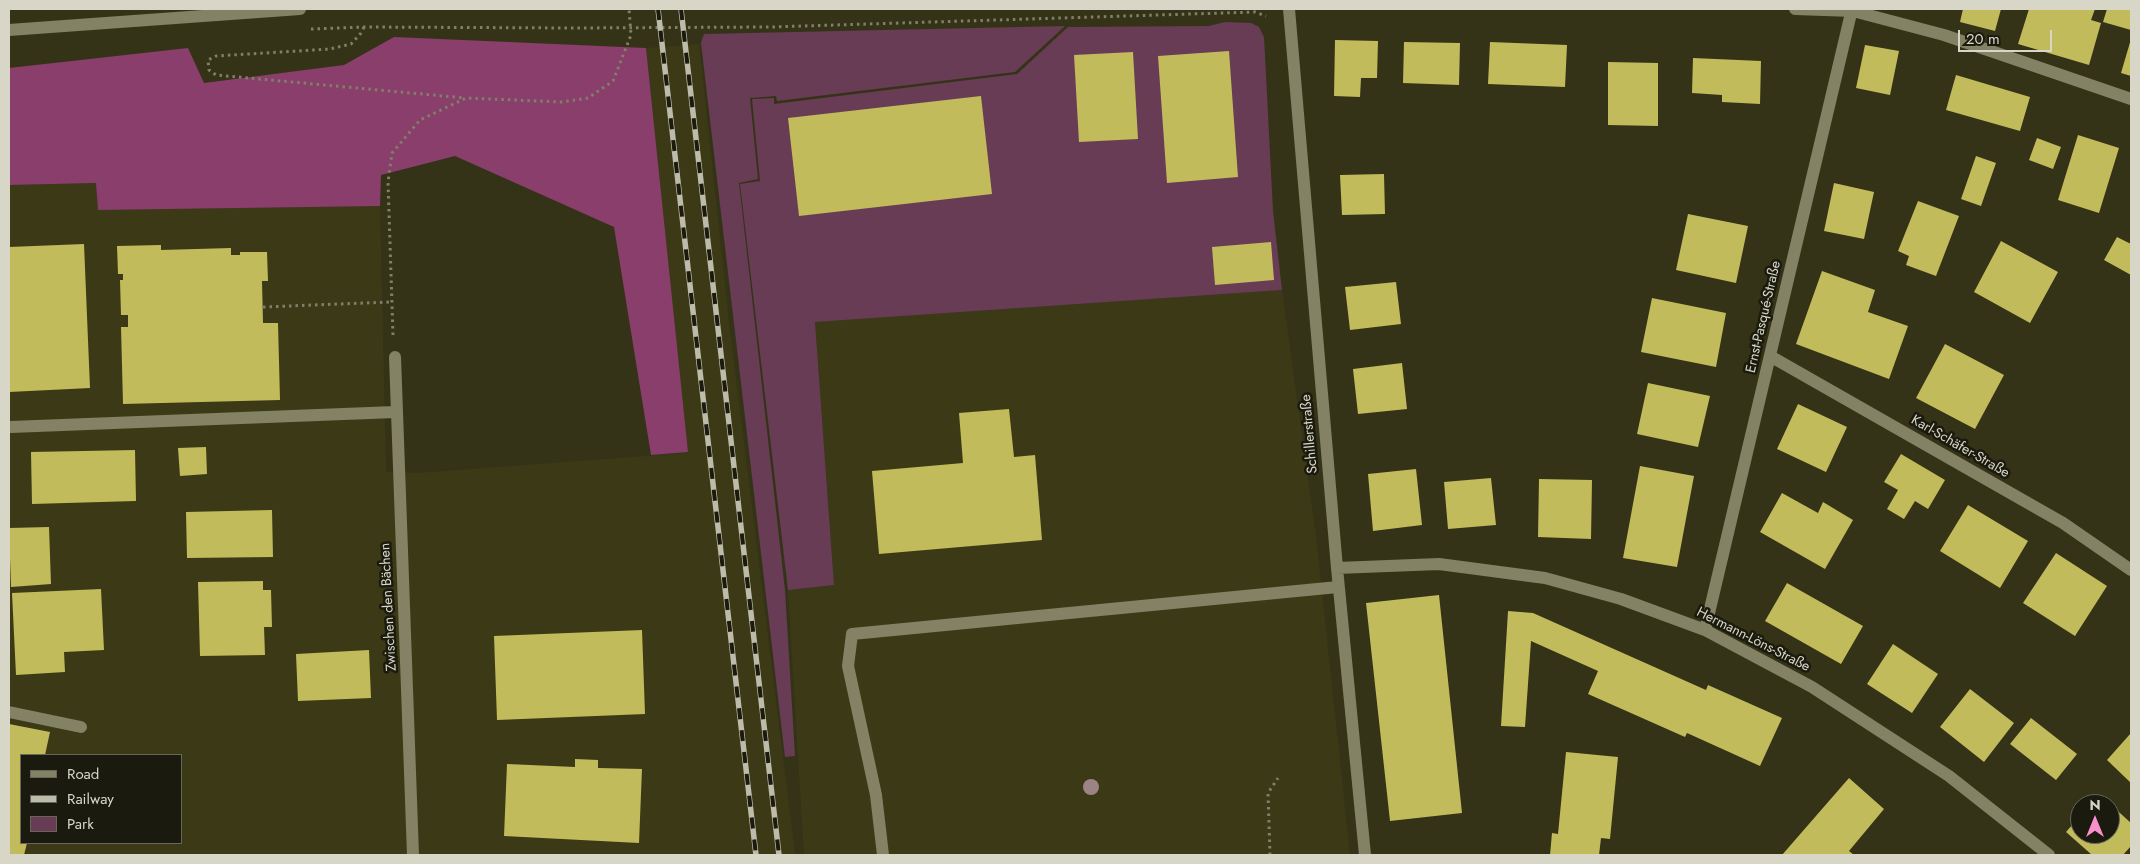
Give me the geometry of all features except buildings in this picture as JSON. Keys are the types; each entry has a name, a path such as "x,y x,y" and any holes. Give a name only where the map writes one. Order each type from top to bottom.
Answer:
{"street":[{"path":"9,30 300,9"},
{"name":"Schillerstraße","path":"1289,9 1338,587 1365,855"},
{"path":"1795,9 1853,10 1944,35 2131,99"},
{"name":"Ernst-Pasqué-Straße","path":"1704,630 1853,10"},
{"name":"Karl-Schäfer-Straße","path":"1770,356 2063,523 2131,570"},
{"name":"Zwischen den Bächen","path":"394,357 413,855"},
{"path":"11,427 395,412"},
{"name":"Hermann-Löns-Straße","path":"1337,568 1439,564 1545,578 1621,599 1704,630 1812,687 1941,770 2049,855"},
{"path":"882,855 876,794 848,666 852,634 1338,587"},
{"path":"9,712 81,727"}],"path":[{"path":"364,27 351,44 330,49 216,56 208,60 209,70 216,75 466,98 562,102 588,98 613,80 631,36 629,9"},
{"path":"573,28 771,27 1255,12 1290,23"},
{"path":"394,357 390,302 388,182 392,153 420,120 466,98"},
{"path":"263,307 390,302"},
{"path":"1270,855 1268,793 1278,778"}],"shaded area":[{"path":"394,37 646,48 688,452 651,455 614,227 455,156 381,175 380,206 98,210 96,183 9,185 9,68 188,48 204,83 344,65"},
{"path":"699,44 729,322 795,855 9,855 9,185 97,183 98,210 380,206 386,472 418,473 688,453 646,48"},
{"path":"1282,290 1316,537 1350,855 804,855 788,590 834,585 815,322"}],"green space":[{"path":"1225,22 1251,23 1259,27 1264,37 1273,211 1282,290 815,322 834,585 788,590 740,184 760,181 752,99 774,98 774,104 1017,74 1068,27 1209,26"},
{"path":"1065,26 1015,72 777,101 776,96 750,98 758,179 739,183 785,590 795,756 785,757 701,43 704,34"}],"railway":[{"path":"658,9 756,855"},
{"path":"681,9 779,855"}]}
